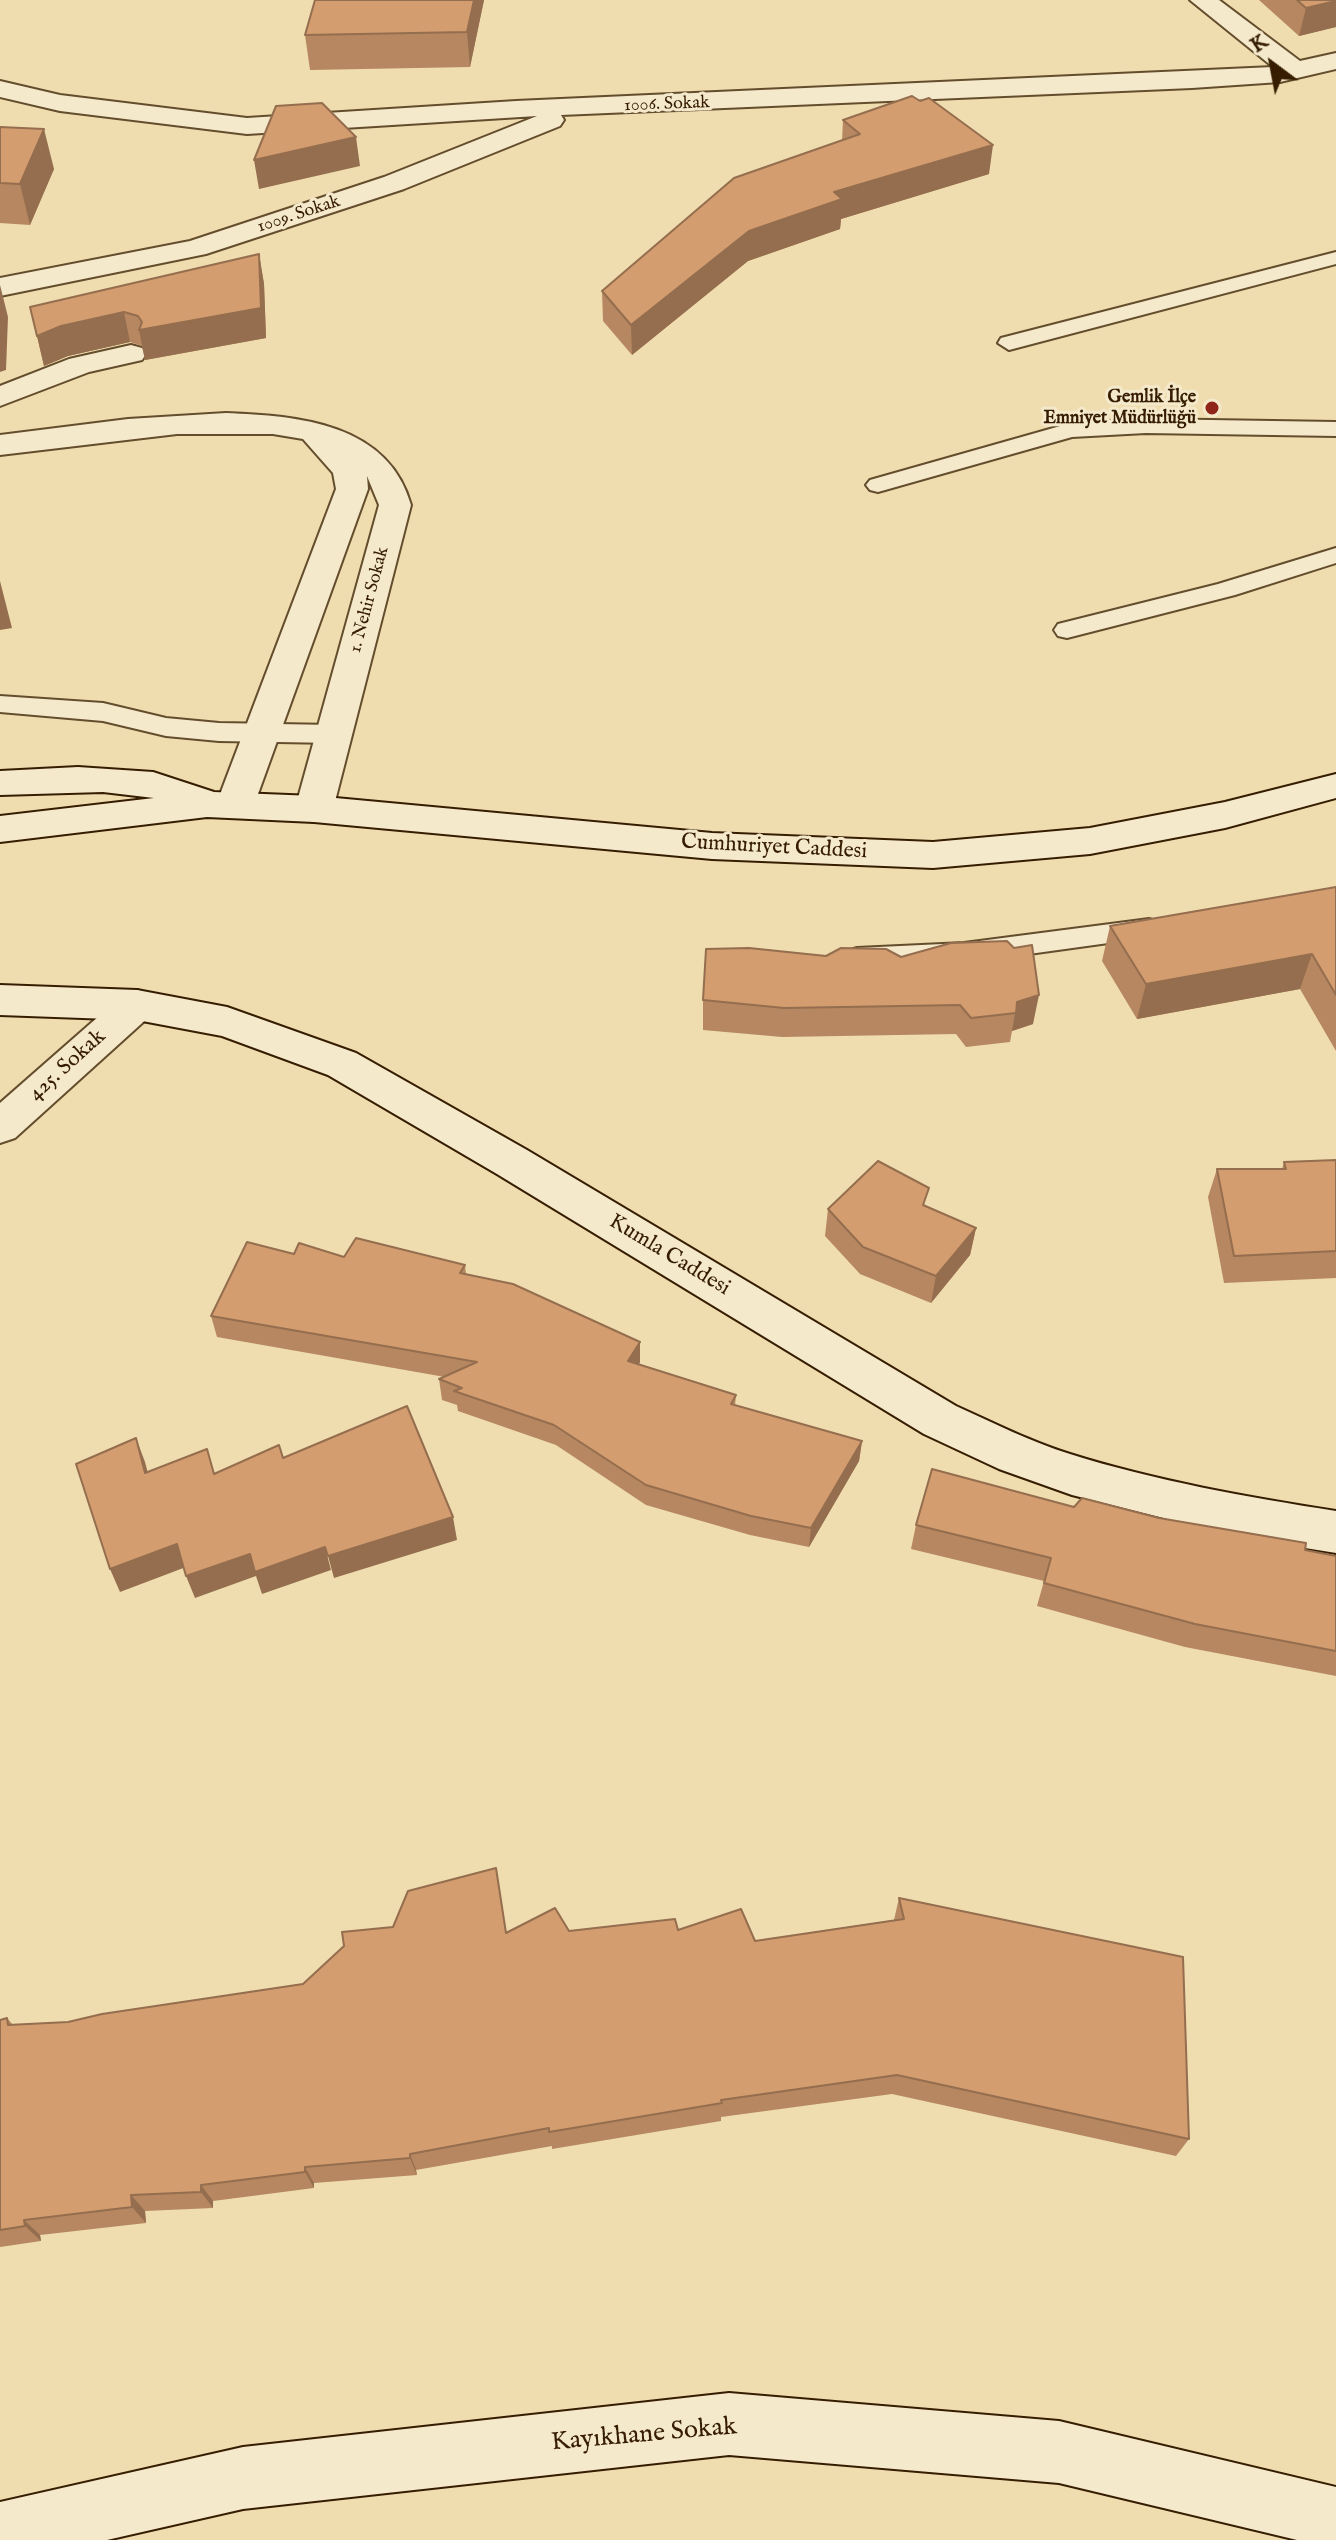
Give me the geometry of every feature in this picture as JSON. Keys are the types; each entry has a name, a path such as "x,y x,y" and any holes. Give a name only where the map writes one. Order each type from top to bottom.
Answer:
{"street":[{"path":"1203,0 1268,52 1296,70"},
{"name":"1006. Sokak","path":"0,89 60,103 247,126 587,107 1192,80 1296,70 1336,61"},
{"name":"1009. Sokak","path":"0,287 122,264 236,236 394,183 587,107"},
{"path":"0,397 80,365 131,354"},
{"name":"1. Nehir Sokak","path":"0,445 105,431 201,423 312,431 348,444 378,467 390,485 395,505 314,809"},
{"path":"221,805 262,733 352,489 349,471 312,431"},
{"path":"0,783 132,779 221,805"},
{"name":"Cumhuriyet Caddesi","path":"221,805 314,809 712,846 933,855 1090,841 1225,815 1336,786"},
{"path":"0,829 221,805"},
{"name":"Kumla Caddesi","path":"0,1000 137,1005 227,1022 342,1064 512,1162 940,1420 1016,1455 1072,1475 1229,1514 1336,1532"},
{"name":"425. Sokak","path":"0,1127 137,1005"},
{"name":"Kayıkhane Sokak","path":"0,2533 243,2478 729,2424 1059,2452 1336,2518"}],"lane":[{"path":"1009,343 1336,258"},
{"path":"878,485 1071,430 1146,426 1336,429"},
{"path":"1067,630 1226,590 1336,555"},
{"path":"0,704 103,712 166,727 334,734"},
{"path":"825,959 964,953 1175,924"}],"building":[{"path":"315,0 474,0 467,32 305,35"},
{"path":"1297,0 1336,0 1336,1 1306,8"},
{"path":"912,96 920,101 929,98 993,145 834,192 842,199 749,231 631,325 602,291 734,178 860,134 843,120"},
{"path":"322,103 356,137 254,160 276,106"},
{"path":"0,127 44,129 20,184 0,183"},
{"path":"259,254 261,308 139,330 142,322 138,316 124,312 61,326 37,336 30,307"},
{"path":"1336,887 1336,995 1312,954 1146,984 1110,926"},
{"path":"1007,941 1014,948 1032,945 1039,995 1017,1002 1016,1013 971,1018 960,1005 784,1008 703,1000 706,949 749,948 826,956 841,948 886,949 901,957 951,943"},
{"path":"1336,1160 1336,1251 1234,1256 1217,1169 1286,1169 1284,1162"},
{"path":"878,1161 929,1188 923,1205 976,1228 936,1276 863,1247 828,1209"},
{"path":"356,1238 465,1265 460,1273 513,1284 640,1342 628,1361 736,1395 731,1404 862,1441 811,1528 751,1516 646,1485 554,1425 454,1391 462,1388 439,1379 477,1362 211,1316 247,1242 294,1254 299,1243 344,1257"},
{"path":"407,1406 453,1517 328,1556 325,1547 255,1572 250,1554 186,1576 177,1544 110,1569 76,1464 136,1438 145,1473 207,1449 214,1474 279,1445 283,1458"},
{"path":"932,1469 1074,1507 1082,1498 1159,1518 1306,1543 1305,1550 1336,1556 1336,1651 1195,1624 1044,1583 1051,1558 916,1525"},
{"path":"496,1868 506,1933 555,1908 569,1931 675,1919 678,1930 741,1909 755,1941 904,1919 899,1898 1183,1957 1189,2139 897,2075 721,2100 722,2103 549,2132 549,2128 410,2154 410,2158 305,2167 305,2172 201,2185 201,2192 131,2195 132,2207 24,2220 25,2226 0,2230 0,2020 7,2018 8,2025 68,2022 102,2014 303,1984 344,1946 342,1932 393,1927 408,1891"}],"place":[{"name":"Gemlik İlçe Emniyet Müdürlüğü","path":"1212,408"}]}
